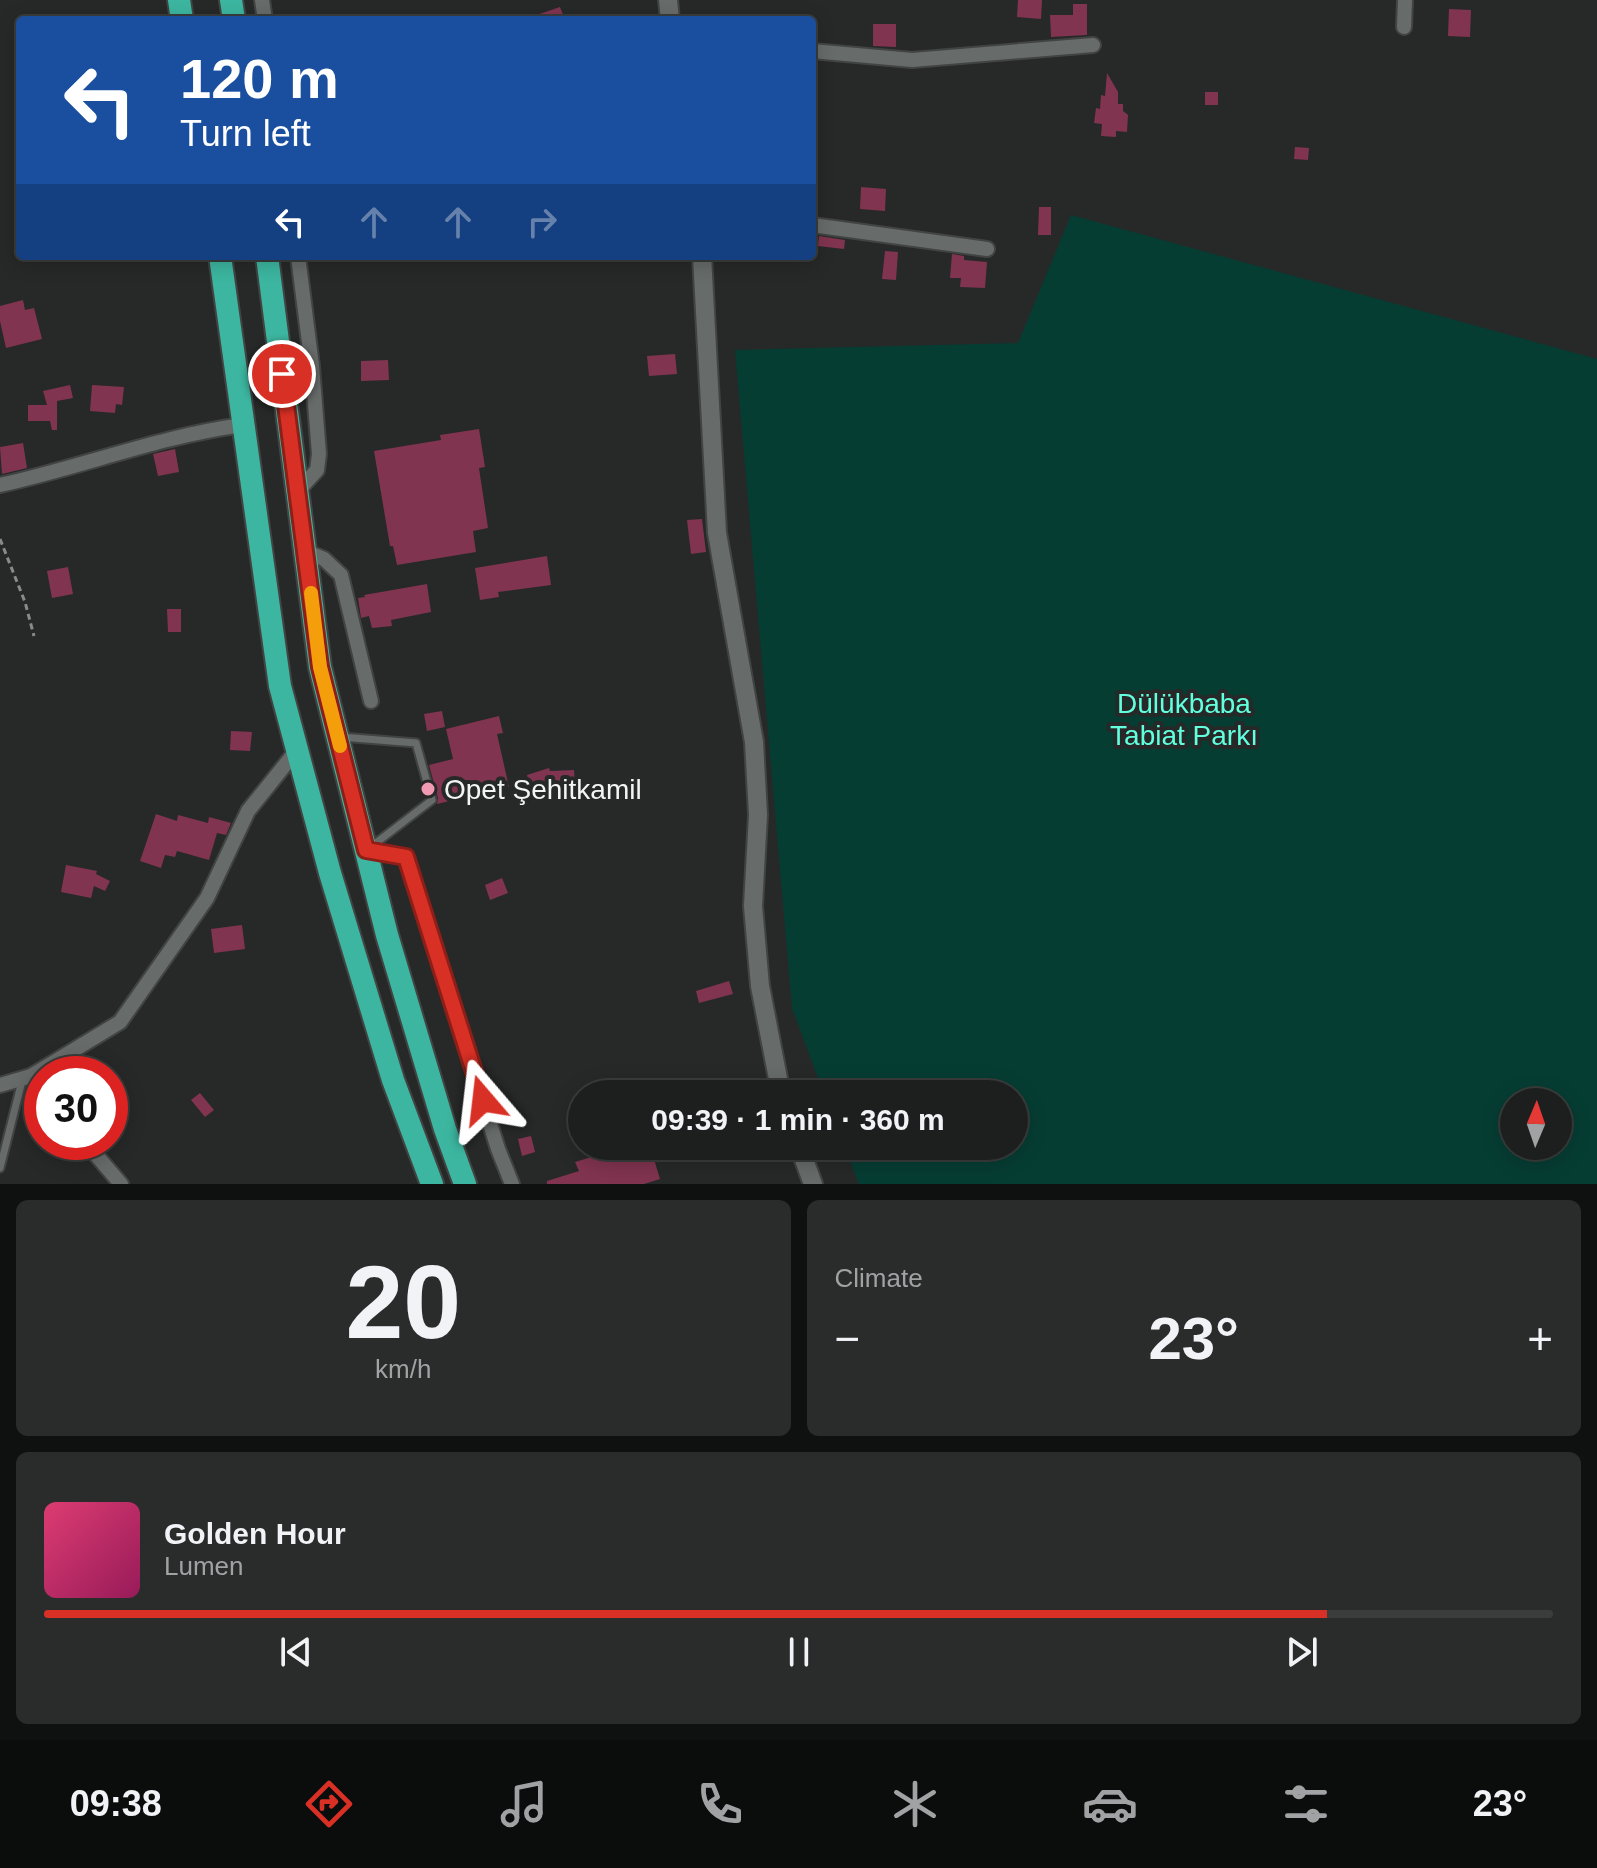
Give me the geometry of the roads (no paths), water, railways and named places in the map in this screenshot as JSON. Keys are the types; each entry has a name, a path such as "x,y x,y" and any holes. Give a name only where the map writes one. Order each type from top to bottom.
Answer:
{"highway":[{"path":"221,260 280,686 330,873 388,1065 432,1184"},
{"path":"268,260 320,667 392,950 445,1129 465,1184"}],"street":[{"path":"1404,27 1405,0"},
{"path":"816,51 894,61 1093,45"},
{"path":"816,226 987,249"},
{"path":"297,492 317,470 319,454 299,260"},
{"path":"702,260 717,533 754,742 758,815 753,906 760,986 778,1080"},
{"path":"0,485 43,476 195,432 243,425"},
{"path":"305,551 324,559 341,575 371,701"},
{"path":"63,1056 120,1022 139,998 207,898 248,811 297,750"},
{"path":"366,850 406,857 498,1149 512,1184"},
{"path":"0,1085 24,1078"},
{"path":"100,1160 121,1184"},
{"path":"804,1160 813,1184"}],"lane":[{"path":"338,737 416,743 432,800 366,850"},
{"path":"0,1168 24,1087"}],"place":[{"name":"Opet Şehitkamil","path":"428,789"}],"park label":[{"name":"Dülükbaba Tabiat Parkı","path":"1184,719"}]}
